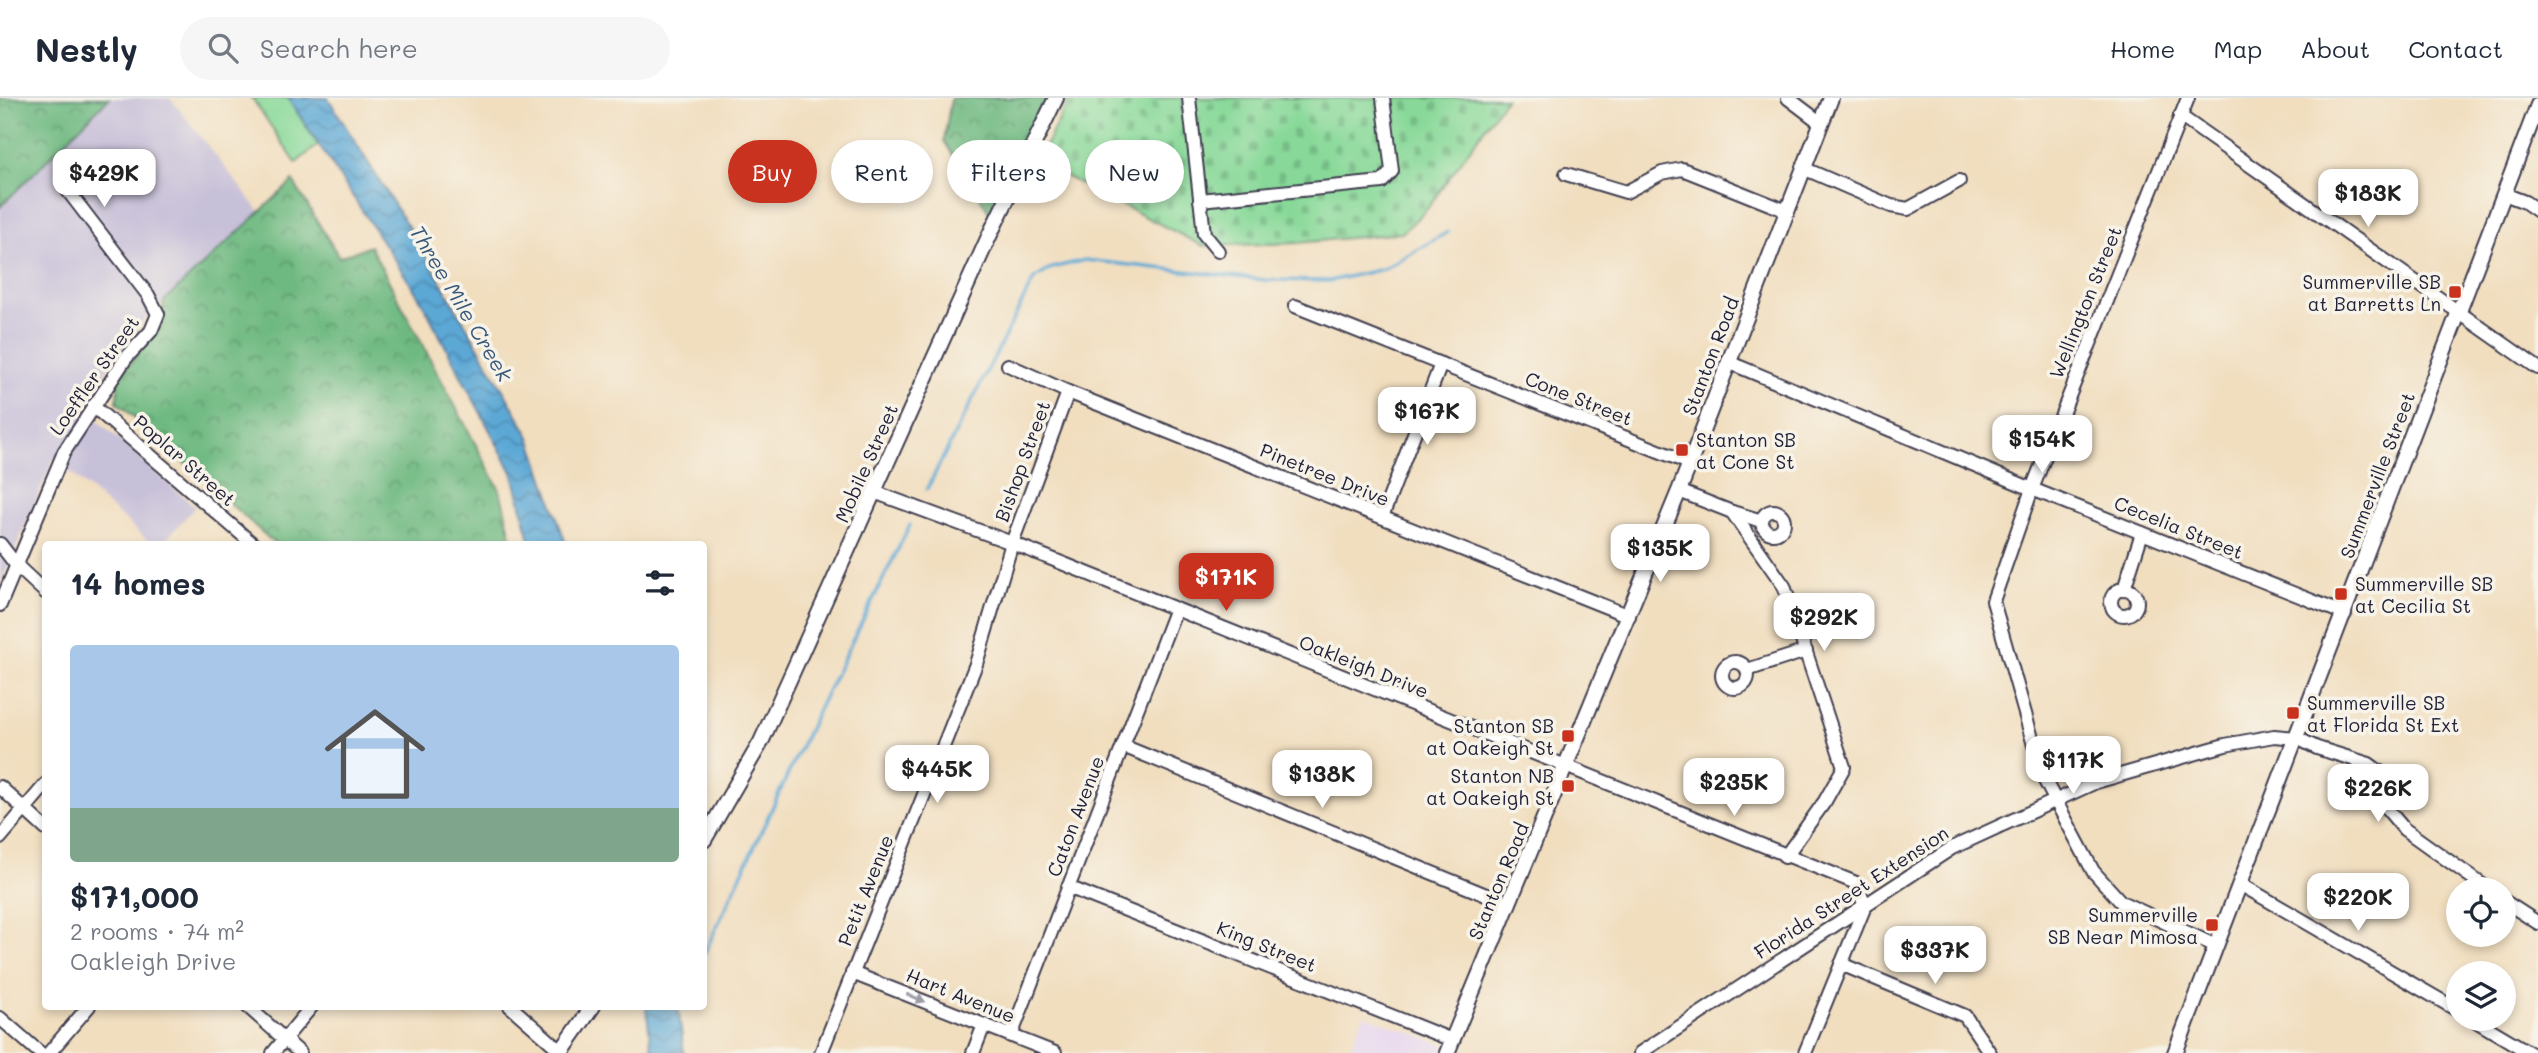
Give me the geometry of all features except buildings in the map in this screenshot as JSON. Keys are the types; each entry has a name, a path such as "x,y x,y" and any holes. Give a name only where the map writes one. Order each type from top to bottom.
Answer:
{"street":[{"name":"Mobile Street","path":"707,835 761,742 991,232 1056,98"},
{"path":"1189,98 1204,234 1218,251"},
{"path":"1200,200 1382,182 1392,171 1383,98"},
{"path":"1788,98 1821,122"},
{"name":"Stanton Road","path":"1449,1047 1629,616 1830,98"},
{"name":"Wellington Street","path":"2056,801 2043,777 1993,601 2032,489 2188,98"},
{"name":"Summerville Street","path":"2175,1053 2538,105"},
{"path":"2180,116 2459,315 2538,368"},
{"path":"1803,168 1891,206 1908,209 1959,181"},
{"path":"1566,174 1626,192 1662,173 1682,169 1787,211"},
{"name":"Loeffler Street","path":"0,605 64,452 125,358 152,331 158,314 148,295 65,187"},
{"path":"2504,194 2525,202 2538,211"},
{"name":"Cone Street","path":"1295,306 1689,463"},
{"name":"Cecelia Street","path":"1728,362 2032,489 2345,614"},
{"path":"1382,517 1441,364"},
{"name":"Pinetree Drive","path":"1008,365 1068,392 1629,616"},
{"name":"Bishop Street","path":"1012,543 1068,392"},
{"name":"Poplar Street","path":"93,406 247,541"},
{"path":"1679,491 1762,521"},
{"name":"Oakleigh Drive","path":"874,492 1012,543 1175,611 1856,883 1865,905"},
{"path":"1732,512 1784,586 1844,767 1825,801 1786,857"},
{"path":"2124,589 2142,533"},
{"name":"Petit Avenue","path":"821,1053 976,664 1012,543"},
{"path":"0,544 17,566 42,589"},
{"name":"Caton Avenue","path":"1011,1036 1175,611"},
{"path":"1747,670 1806,650"},
{"name":"Florida Street Extension","path":"1640,1053 1952,848 2096,782 2225,745 2274,736 2297,738"},
{"path":"2297,738 2317,748 2369,764 2384,775 2389,790 2388,810 2404,829 2471,877"},
{"path":"1123,746 1508,904"},
{"path":"0,788 42,826"},
{"path":"0,838 42,789"},
{"path":"2056,801 2094,871 2121,902 2216,946"},
{"path":"2241,884 2446,1004"},
{"name":"King Street","path":"1068,887 1449,1047"},
{"path":"1805,1053 1865,905"},
{"path":"2516,909 2538,923"},
{"path":"1841,964 1965,1017 1990,1053"},
{"name":"Hart Avenue","path":"852,973 1055,1053"},
{"path":"48,1053 86,1010"},
{"path":"252,1010 300,1053"},
{"path":"273,1053 309,1010"},
{"path":"514,1010 560,1052 590,1010"},
{"path":"0,1018 40,1053"},
{"path":"973,1053 984,1025"},
{"path":"2493,1031 2530,1053"}],"shaded area":[{"path":"109,98 170,98 260,212 146,318 80,405 195,507 165,541 149,541 54,458 0,584 0,207"},
{"path":"1364,1015 1446,1046 1443,1053 1349,1053"}],"green space":[{"path":"0,98 109,98 0,207"},
{"path":"252,98 288,98 318,145 296,163"},
{"path":"951,98 1048,98 1028,140 947,140 947,146 944,141"},
{"path":"1070,98 1506,98 1427,209 1402,233 1297,243 1203,246 1118,203 1184,203 1184,140 1085,140 1085,186 1071,179 1071,140 1048,140"},
{"path":"293,181 339,257 370,246 500,490 512,541 272,541 117,402 118,378 160,328 164,301"},
{"path":"983,203 999,203 992,217"}],"water":[{"path":"288,98 328,98 422,249 530,437 565,541 530,541 513,474 421,300"},
{"path":"647,1010 679,1010 684,1053 652,1053"}],"waterway":[{"path":"927,489 1034,279 1052,268 1085,260 1265,280 1329,281 1383,269 1448,232"},
{"path":"707,948 817,712 910,525"}],"place":[{"name":"Summerville SB at Barretts Ln","path":"2455,292"},
{"name":"Stanton SB at Cone St","path":"1682,450"},
{"name":"Summerville SB at Cecilia St","path":"2341,594"},
{"name":"Summerville SB at Florida St Ext","path":"2293,713"},
{"name":"Stanton SB at Oakeigh St","path":"1568,736"},
{"name":"Stanton NB at Oakeigh St","path":"1568,786"},
{"name":"Summerville SB Near Mimosa","path":"2212,925"}],"water label":[{"name":"Three Mile Creek","path":"462,303"}]}
